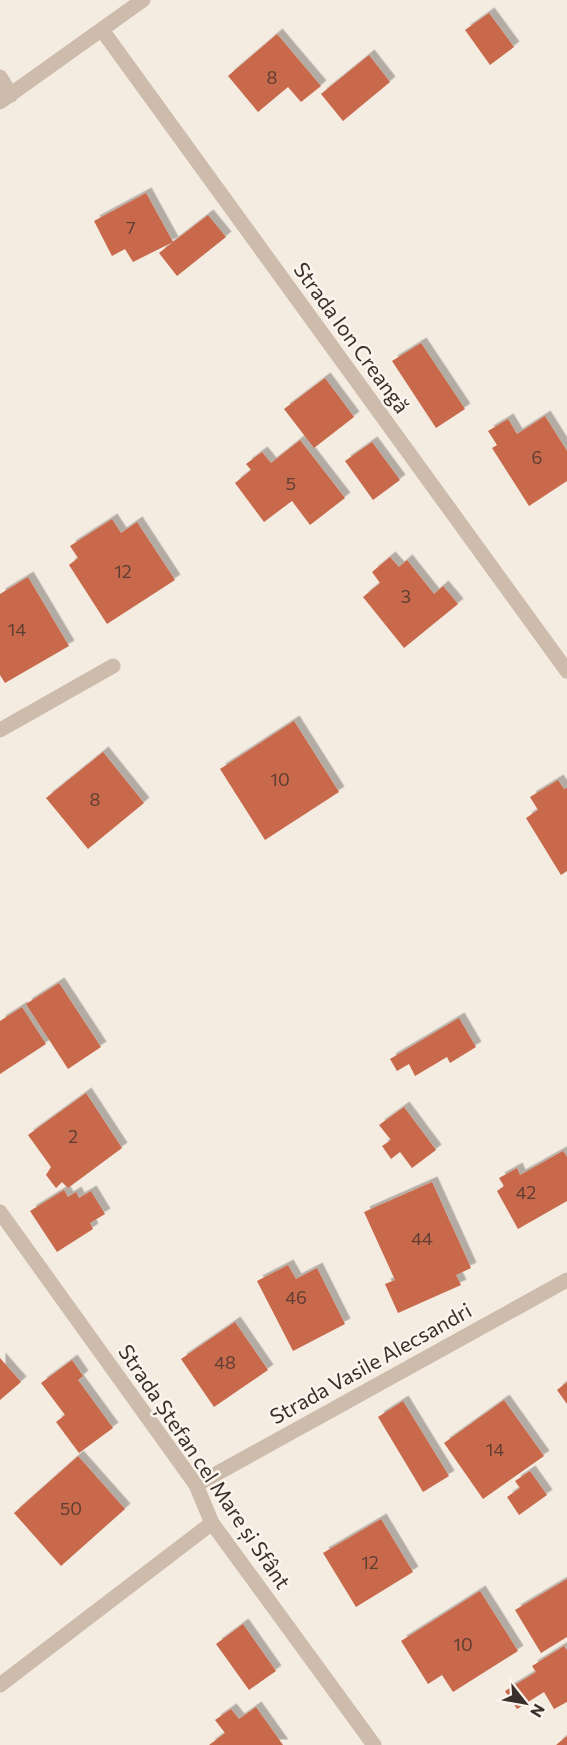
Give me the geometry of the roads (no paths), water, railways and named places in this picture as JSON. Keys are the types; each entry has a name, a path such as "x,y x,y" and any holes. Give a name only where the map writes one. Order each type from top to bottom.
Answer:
{"street":[{"path":"0,77 6,98 143,0"},
{"name":"Strada Ion Creangă","path":"102,30 567,671"},
{"path":"0,730 113,666"},
{"name":"Strada Ștefan cel Mare și Sfânt","path":"0,1212 196,1485 212,1523 374,1745"},
{"name":"Strada Vasile Alecsandri","path":"196,1485 567,1280"},
{"path":"0,1685 212,1523"}]}
